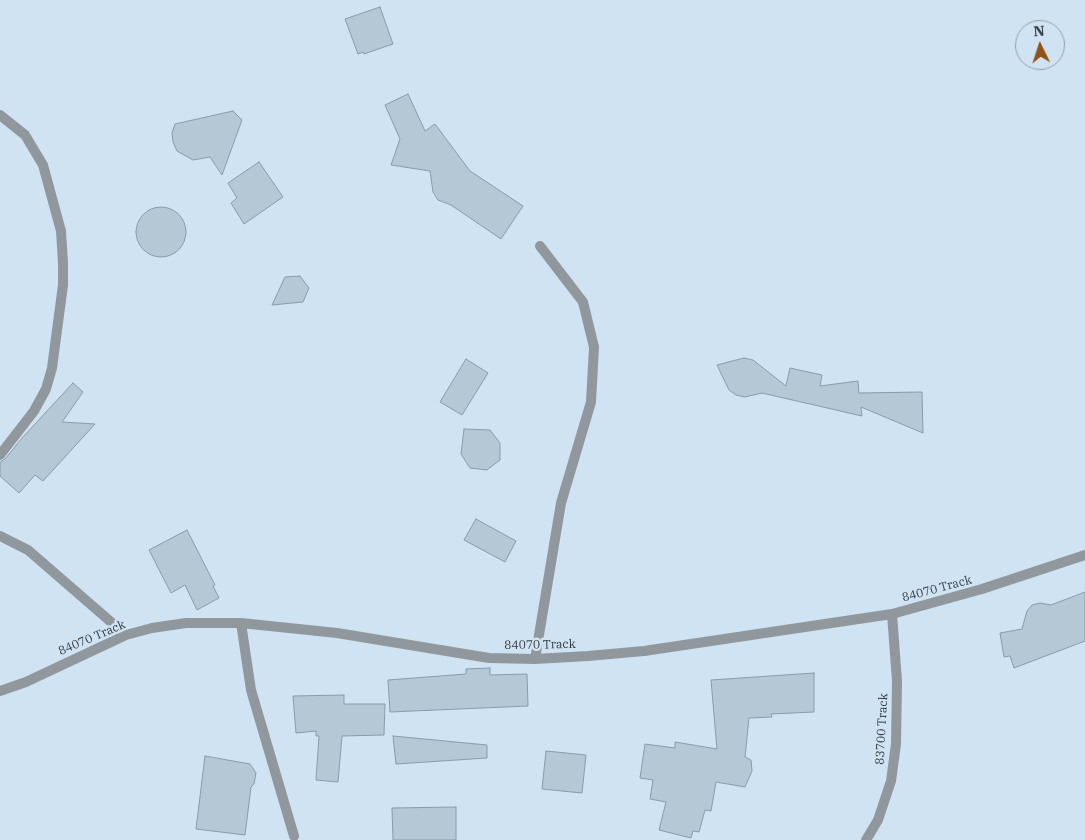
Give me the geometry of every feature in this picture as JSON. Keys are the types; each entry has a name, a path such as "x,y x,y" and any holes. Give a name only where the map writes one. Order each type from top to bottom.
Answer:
{"street":[{"path":"0,115 25,135 43,165 61,231 63,263 60,312 52,368 46,389 34,411 0,455"},
{"path":"535,659 561,503 591,402 594,347 583,302 540,246"},
{"path":"0,536 28,550 126,635"},
{"name":"84070 Track","path":"0,691 26,682 126,635 186,623 241,623 337,633 489,658 535,659 644,651 892,614 982,590 1085,555"},
{"name":"83700 Track","path":"866,840 878,820 890,781 896,744 897,681 892,614"},
{"path":"241,623 251,690 294,836"}],"building":[{"path":"380,7 393,44 364,54 363,52 358,54 345,19"},
{"path":"408,94 425,131 435,124 470,171 523,206 501,239 451,205 438,200 433,192 430,171 391,165 400,139 385,105"},
{"path":"233,111 242,120 222,175 210,157 193,160 177,151 172,133 175,124"},
{"path":"259,162 283,197 244,224 231,203 237,198 228,183"},
{"path":"156,207 166,207 179,214 186,227 186,237 179,250 166,257 156,257 147,253 140,246 136,237 136,227 140,218 147,211"},
{"path":"300,276 309,288 303,302 272,305 285,277"},
{"path":"744,358 753,360 786,386 790,368 822,375 820,386 858,381 859,393 922,392 923,433 861,407 862,416 762,393 745,397 736,395 729,390 717,365"},
{"path":"466,359 488,373 462,415 440,402"},
{"path":"73,383 83,392 62,422 95,424 43,481 35,475 19,493 0,476 0,462 5,459"},
{"path":"464,429 490,430 500,443 500,460 487,470 470,468 461,454"},
{"path":"476,519 516,541 505,562 464,540"},
{"path":"187,530 215,585 213,586 219,598 197,610 185,585 171,593 149,550"},
{"path":"1085,592 1085,641 1014,668 1010,656 1004,657 1000,633 1022,629 1027,611 1032,605 1040,603 1051,605"},
{"path":"490,668 490,675 527,674 528,706 390,712 388,680 466,674 466,669"},
{"path":"814,673 814,712 771,714 772,717 749,718 745,757 751,760 752,771 745,787 716,782 711,811 705,810 699,832 693,831 691,838 659,830 666,802 650,799 653,780 640,778 645,744 675,748 675,742 717,749 711,680"},
{"path":"344,695 344,704 385,704 384,735 342,736 338,782 316,780 319,736 316,736 316,731 296,733 293,696"},
{"path":"393,736 487,745 487,758 396,764"},
{"path":"546,751 586,755 582,793 542,789"},
{"path":"205,756 250,764 256,773 254,784 251,787 245,835 196,829"},
{"path":"456,807 456,840 393,840 392,808"}]}
